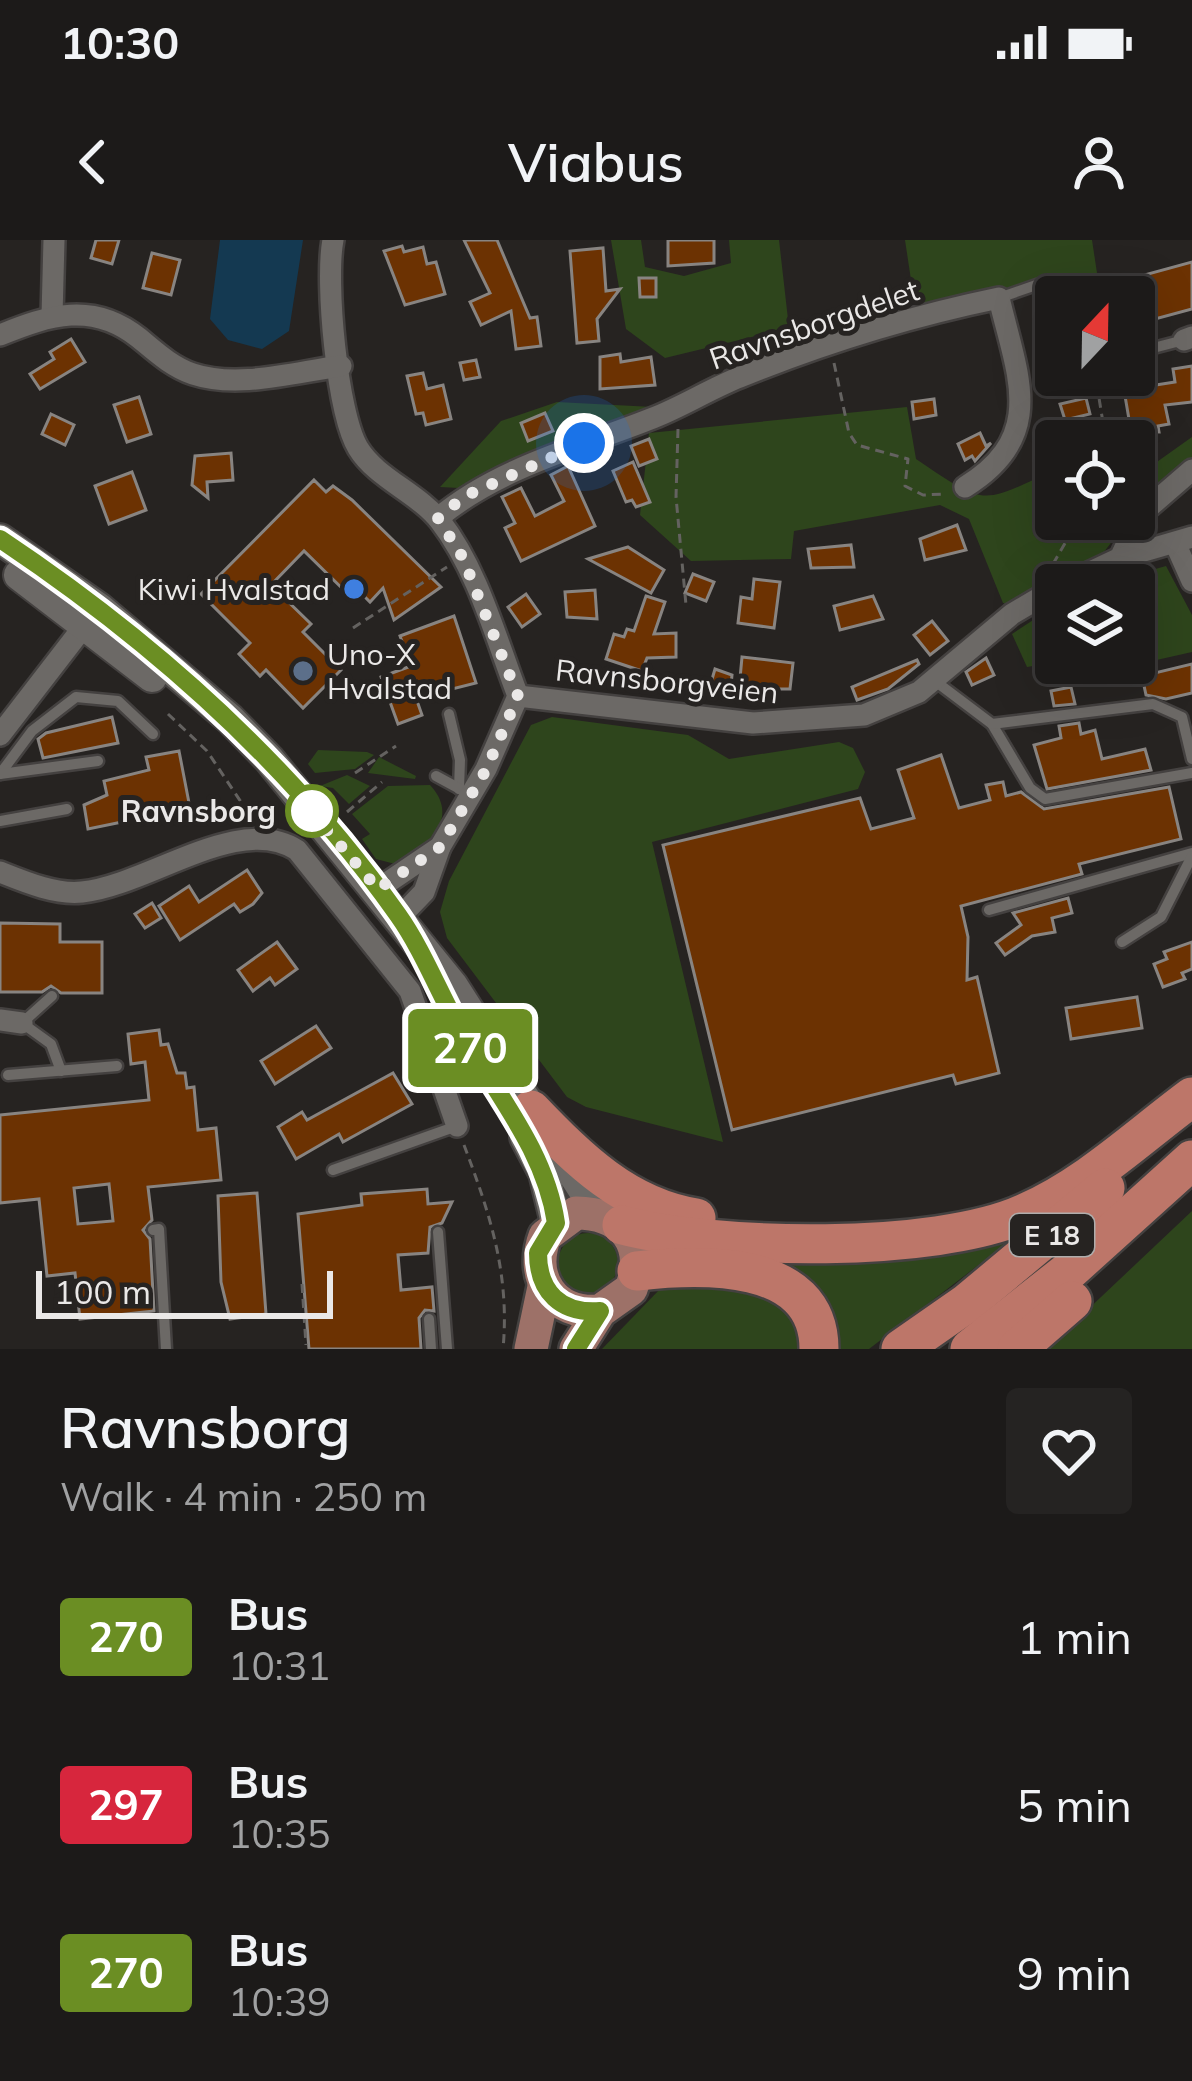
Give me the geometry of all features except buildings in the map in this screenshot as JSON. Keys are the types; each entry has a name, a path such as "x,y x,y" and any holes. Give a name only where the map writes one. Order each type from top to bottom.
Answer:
{"highway":[{"name":"E 18","path":"610,1219 679,1236 764,1240 876,1243 974,1231 1024,1214 1068,1190 1192,1102"},
{"name":"E 18","path":"901,1349 1045,1240 1192,1102"},
{"name":"E 18","path":"531,1110 571,1151 631,1196 764,1240"},
{"name":"E 18","path":"970,1349 1070,1270 1192,1160"},
{"name":"E 18","path":"1018,1349 1181,1200 1192,1171"},
{"path":"638,1271 679,1265 749,1270 782,1285 804,1305 816,1326 819,1349"}],"main road":[{"path":"0,539 92,616 230,718 336,823 378,889 453,986 531,1110 638,1254 631,1289 600,1311 576,1349"},
{"path":"0,560 92,616"},
{"path":"406,928 430,981 537,1157 556,1223"},
{"path":"531,1349 544,1288 538,1253 556,1223 576,1213 610,1219"},
{"path":"544,1288 568,1309 600,1311"}],"street":[{"path":"52,316 54,240"},
{"path":"333,240 340,366 358,450 438,518 463,558 518,696 465,792 406,928"},
{"path":"965,487 998,464 1009,448 1021,395 999,298"},
{"name":"Ravnsborgdelet","path":"438,518 465,496 505,477 663,414 741,376 830,343 999,298"},
{"path":"0,335 52,316 86,313 196,375 242,380 340,366"},
{"path":"1120,558 1141,514 1192,470"},
{"name":"Ravnsborgveien","path":"1107,564 1183,540 1192,581"},
{"name":"Ravnsborgveien","path":"518,696 753,724 810,723 890,708 934,680 1012,614 1035,601"},
{"path":"0,735 92,616"},
{"path":"0,872 78,893 122,884 245,837 278,837 297,850 410,991 458,1126"},
{"path":"378,889 440,847"}],"lane":[{"name":"Ravnsborgdelet","path":"999,298 1035,285"},
{"path":"1155,348 1188,339"},
{"path":"934,680 992,724 1030,788 1045,800 1192,773"},
{"path":"0,774 32,731 76,697 118,701 153,734"},
{"path":"992,724 1153,704 1182,717 1192,759"},
{"path":"449,714 465,792"},
{"path":"0,774 98,761"},
{"path":"436,776 465,792"},
{"path":"0,821 68,809"},
{"path":"989,910 1192,855"},
{"path":"1122,942 1160,917 1192,855"},
{"path":"52,997 11,1022 51,1044 61,1071"},
{"path":"8,1075 117,1066"},
{"path":"333,1170 458,1126"},
{"path":"153,1230 158,1229 166,1349"},
{"path":"438,1232 447,1349"},
{"path":"429,1318 431,1349"}],"path":[{"path":"830,343 849,433 857,445 908,459 905,486 923,496 965,487"},
{"path":"1021,395 1082,392 1099,398 1103,420"},
{"path":"663,414 680,437 676,497 686,605"},
{"path":"353,628 463,558"},
{"path":"168,714 206,751 249,814 269,803"},
{"path":"355,773 396,746"},
{"path":"336,823 382,782"},
{"path":"458,1126 496,1230 506,1280 503,1349"},
{"path":"302,1284 306,1345"}],"green space":[{"path":"611,240 641,240 645,267 684,276 731,263 729,240 779,240 789,328 665,358 626,329"},
{"path":"905,240 1092,240 1097,273 1035,276 1035,287 916,313"},
{"path":"557,402 653,407 459,488 440,487 501,421"},
{"path":"907,407 916,459 957,486 984,496 1035,479 1035,540 1113,540 1101,556 1086,564 1035,564 1035,590 1008,604 1003,603 969,519 940,505 794,531 791,559 691,561 640,515 649,433"},
{"path":"1192,437 1192,461 1155,493 1155,463"},
{"path":"1166,566 1192,615 1192,652 1155,660 1155,569"},
{"path":"1035,619 1035,666 1027,667 1012,634"},
{"path":"552,717 688,735 729,759 839,742 853,748 865,772 858,789 652,842 723,1142 586,1107 567,1097 447,938 440,912 449,881 531,725"},
{"path":"318,750 374,755 355,769 315,773 308,764"},
{"path":"379,757 416,776 415,779 368,773"},
{"path":"347,775 370,786 349,804 333,788 320,786"},
{"path":"430,785 439,797 442,819 430,840 399,865 376,859 362,839 370,834 352,814 388,786"},
{"path":"1192,1211 1192,1349 1046,1349"},
{"path":"1032,1224 869,1349 827,1349 763,1255"},
{"path":"588,1233 609,1242 618,1263 609,1284 588,1293 567,1284 558,1263 567,1242"},
{"path":"685,1279 776,1298 800,1329 800,1349 602,1349 661,1288"}],"water":[{"path":"220,240 303,240 289,331 262,349 228,340 210,319"}],"bus line":[{"name":"270","path":"0,539 99,608 230,718 400,917 430,981 544,1173 556,1223 544,1236 538,1253 544,1288 568,1309 600,1311 576,1349"}],"place":[{"name":"Kiwi Hvalstad","path":"354,589"},
{"name":"Uno-X Hvalstad","path":"303,671"},
{"name":"Ravnsborg","path":"312,811"}],"route":[{"path":"312,811 294,801 328,831 378,889 440,847 486,770 518,696 463,558 438,518 465,496 584,443"}]}
